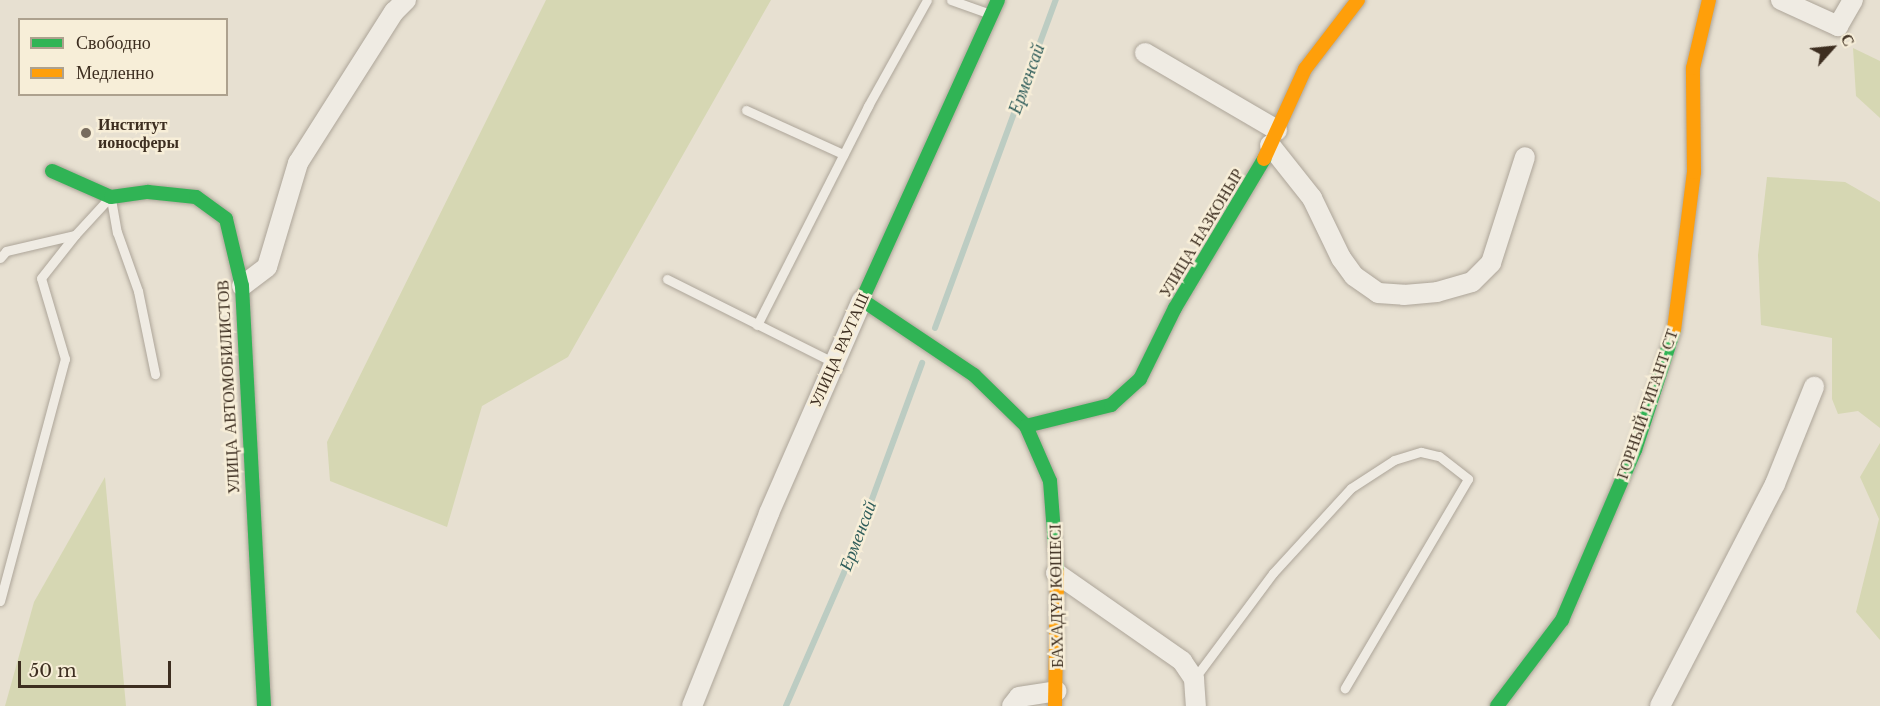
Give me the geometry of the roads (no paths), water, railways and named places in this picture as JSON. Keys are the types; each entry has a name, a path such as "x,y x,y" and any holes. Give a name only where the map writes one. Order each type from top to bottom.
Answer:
{"street":[{"path":"242,286 267,267 298,163 394,12 406,0"},
{"name":"УЛИЦА РАУГАШ","path":"692,706 833,362 999,0"},
{"name":"УЛИЦА НАЗКОНЫР","path":"1026,426 1111,405 1140,379 1174,308 1274,138 1305,69 1358,0"},
{"name":"ГОРНЫЙ ГИГАНТ СТ","path":"1497,706 1562,620 1635,450 1674,333 1694,172 1693,68 1709,0"},
{"path":"1781,0 1838,26 1852,0"},
{"path":"1145,53 1274,138 1312,198 1341,258 1354,276 1378,293 1404,295 1437,292 1472,282 1491,263 1525,157"},
{"path":"52,171 111,197"},
{"name":"УЛИЦА АВТОМОБИЛИСТОВ","path":"111,197 148,192 196,197 226,219 242,286 264,706"},
{"name":"БАХАДҮР КӨШЕСІ","path":"862,300 974,375 1026,426 1050,482 1058,544 1056,699 1019,697 1012,706"},
{"path":"1660,706 1775,484 1814,387"},
{"path":"1056,573 1182,661 1194,679 1196,706"}],"lane":[{"path":"757,325 843,154 927,0"},
{"path":"951,0 992,15"},
{"path":"746,110 843,154"},
{"path":"0,601 65,359 41,278 111,197"},
{"path":"111,197 117,232 138,291 155,374"},
{"path":"0,258 6,251 75,236"},
{"path":"667,279 833,362"},
{"path":"1194,679 1273,573 1351,488 1394,460 1420,452 1439,456 1468,479 1345,688"}],"waterway":[{"name":"Ерменсай","path":"935,328 1056,0"},
{"name":"Ерменсай","path":"786,706 850,559 922,363"}],"place":[{"name":"Институт ионосферы","path":"86,133"}]}
